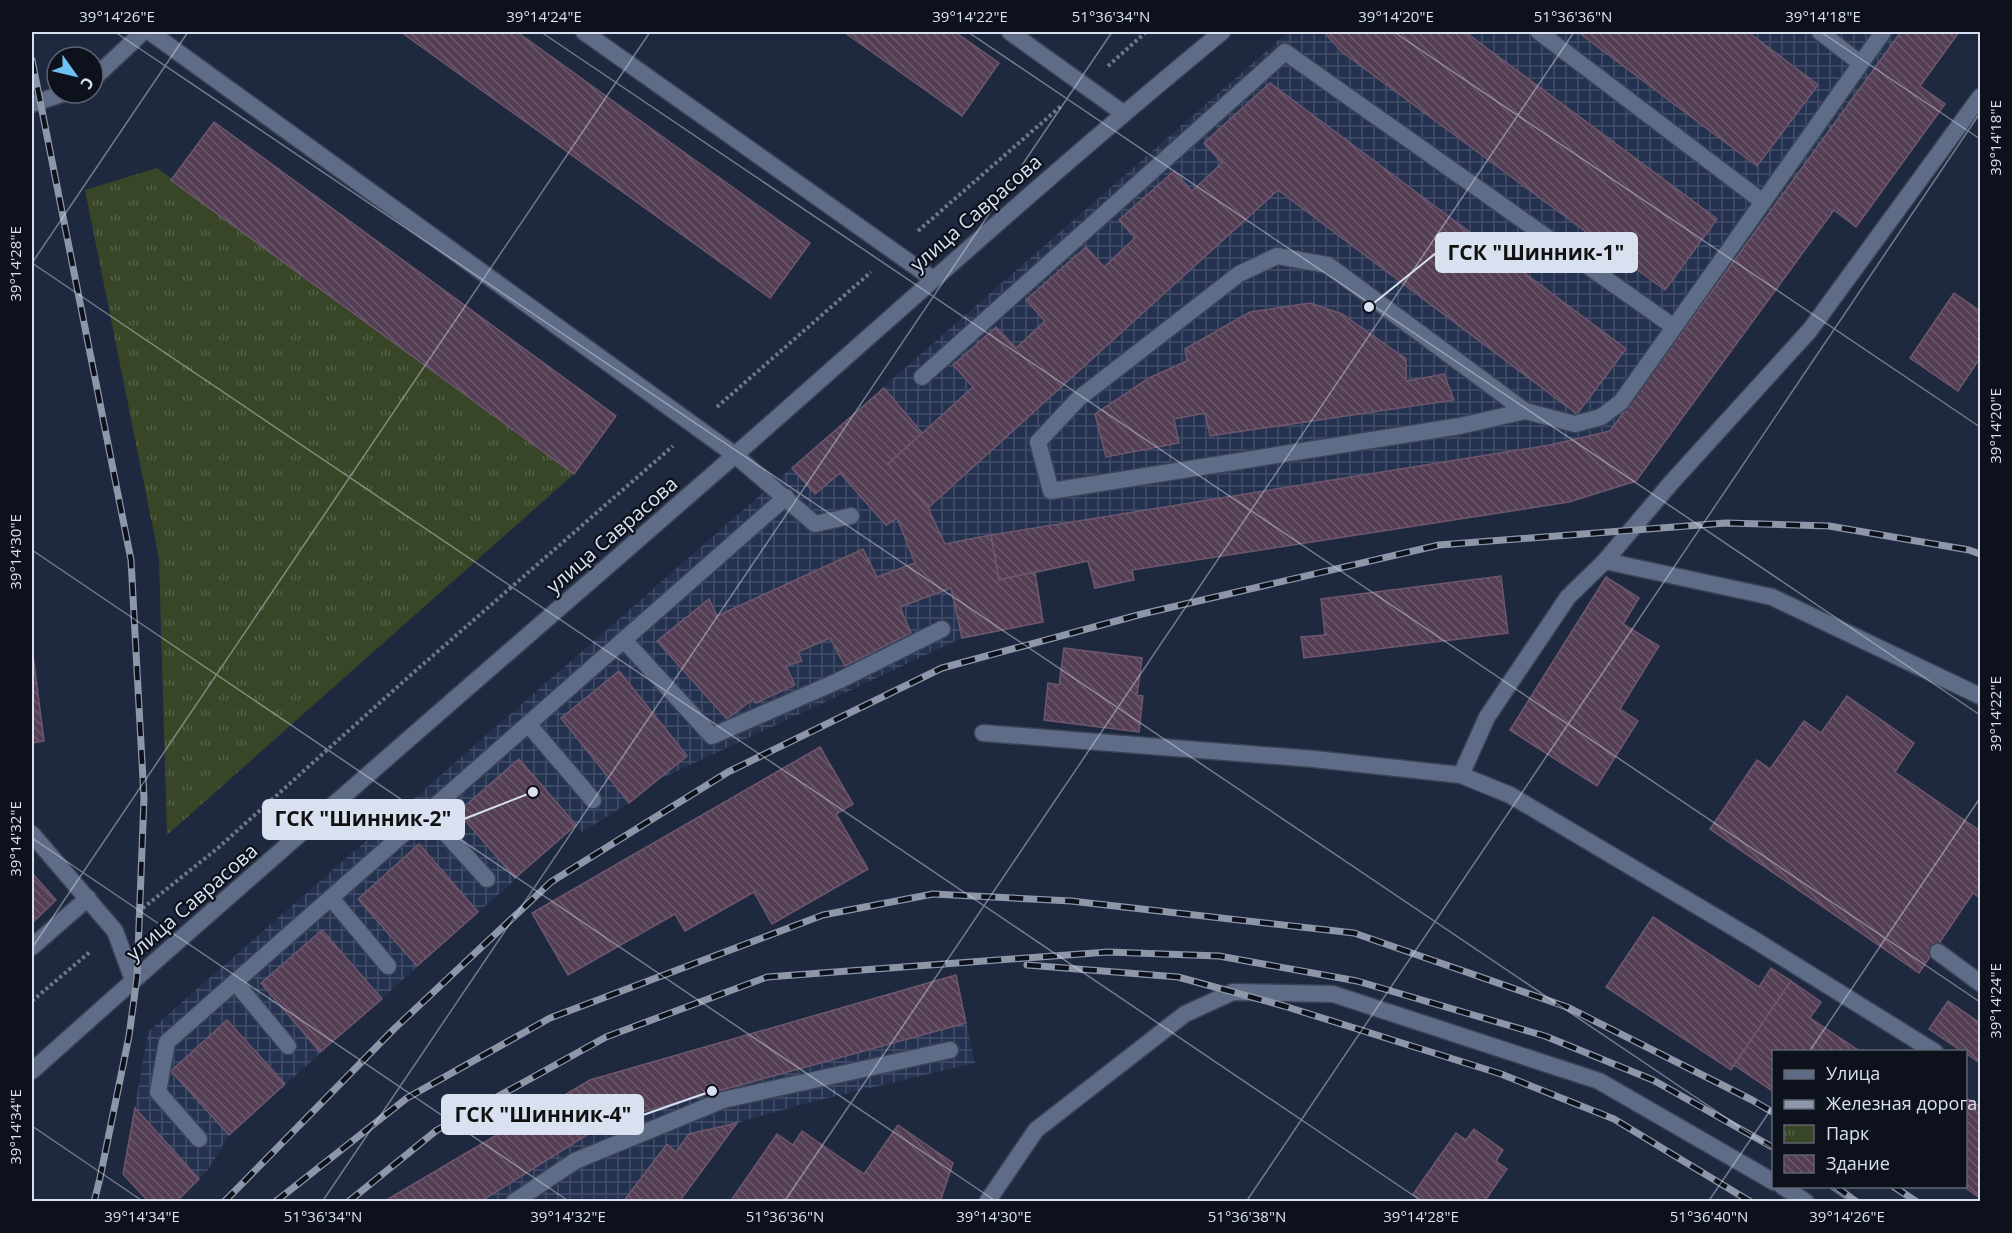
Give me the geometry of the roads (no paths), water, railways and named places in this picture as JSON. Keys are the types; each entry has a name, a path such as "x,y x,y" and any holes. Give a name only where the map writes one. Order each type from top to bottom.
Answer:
{"street":[{"path":"105,68 143,32"},
{"path":"150,32 735,455 815,524 851,516"},
{"path":"584,32 933,279"},
{"path":"1011,32 1122,113"},
{"name":"улица Саврасова","path":"32,1071 1122,113 1222,32"},
{"path":"1539,32 1763,202"},
{"path":"1820,32 1860,63"},
{"path":"1525,411 1460,426 1051,491 1038,442 1078,399 1239,274 1277,256 1328,265 1525,411 1575,424 1601,417 1621,402 1883,32"},
{"path":"922,376 1285,52 1674,327"},
{"path":"1461,775 1487,717 1568,597 1605,561 1671,483 1810,330 1980,97"},
{"path":"199,1139 158,1092 166,1042 786,497"},
{"path":"1605,561 1772,597 1980,696"},
{"path":"624,640 712,736 838,681 942,629"},
{"path":"528,724 593,800"},
{"path":"983,733 1314,759 1461,775 1510,795 1753,939 1932,1050"},
{"path":"427,813 487,879"},
{"path":"32,834 115,931 133,980"},
{"path":"32,947 88,898"},
{"path":"331,898 388,966"},
{"path":"1938,952 1980,983"},
{"path":"235,982 288,1046"},
{"path":"987,1202 1036,1130 1185,1014 1233,992 1333,994 1599,1081 1772,1181"},
{"path":"514,1202 575,1161 723,1100 950,1050"},
{"path":"1785,1188 1806,1202"}],"railway":[{"path":"32,60 131,560 144,798 137,977 129,1036 94,1202"},
{"path":"224,1202 394,1029 551,882 728,772 942,668 1142,614 1439,545 1726,523 1829,526 1969,550 1980,554"},
{"path":"275,1202 407,1098 550,1018 823,915 933,894 1071,901 1354,933 1567,1007 1772,1112"},
{"path":"348,1202 437,1130 606,1037 767,977 1108,952 1219,956 1357,981 1545,1036 1653,1080 1772,1147"},
{"path":"1027,965 1178,977 1284,1006 1501,1074 1614,1119 1751,1202"},
{"path":"1838,1188 1857,1202"},
{"path":"1896,1188 1917,1202"}],"place":[{"name":"ГСК \"Шинник-1\"","path":"1369,307"},
{"name":"ГСК \"Шинник-2\"","path":"533,792"},
{"name":"ГСК \"Шинник-4\"","path":"712,1091"}]}
